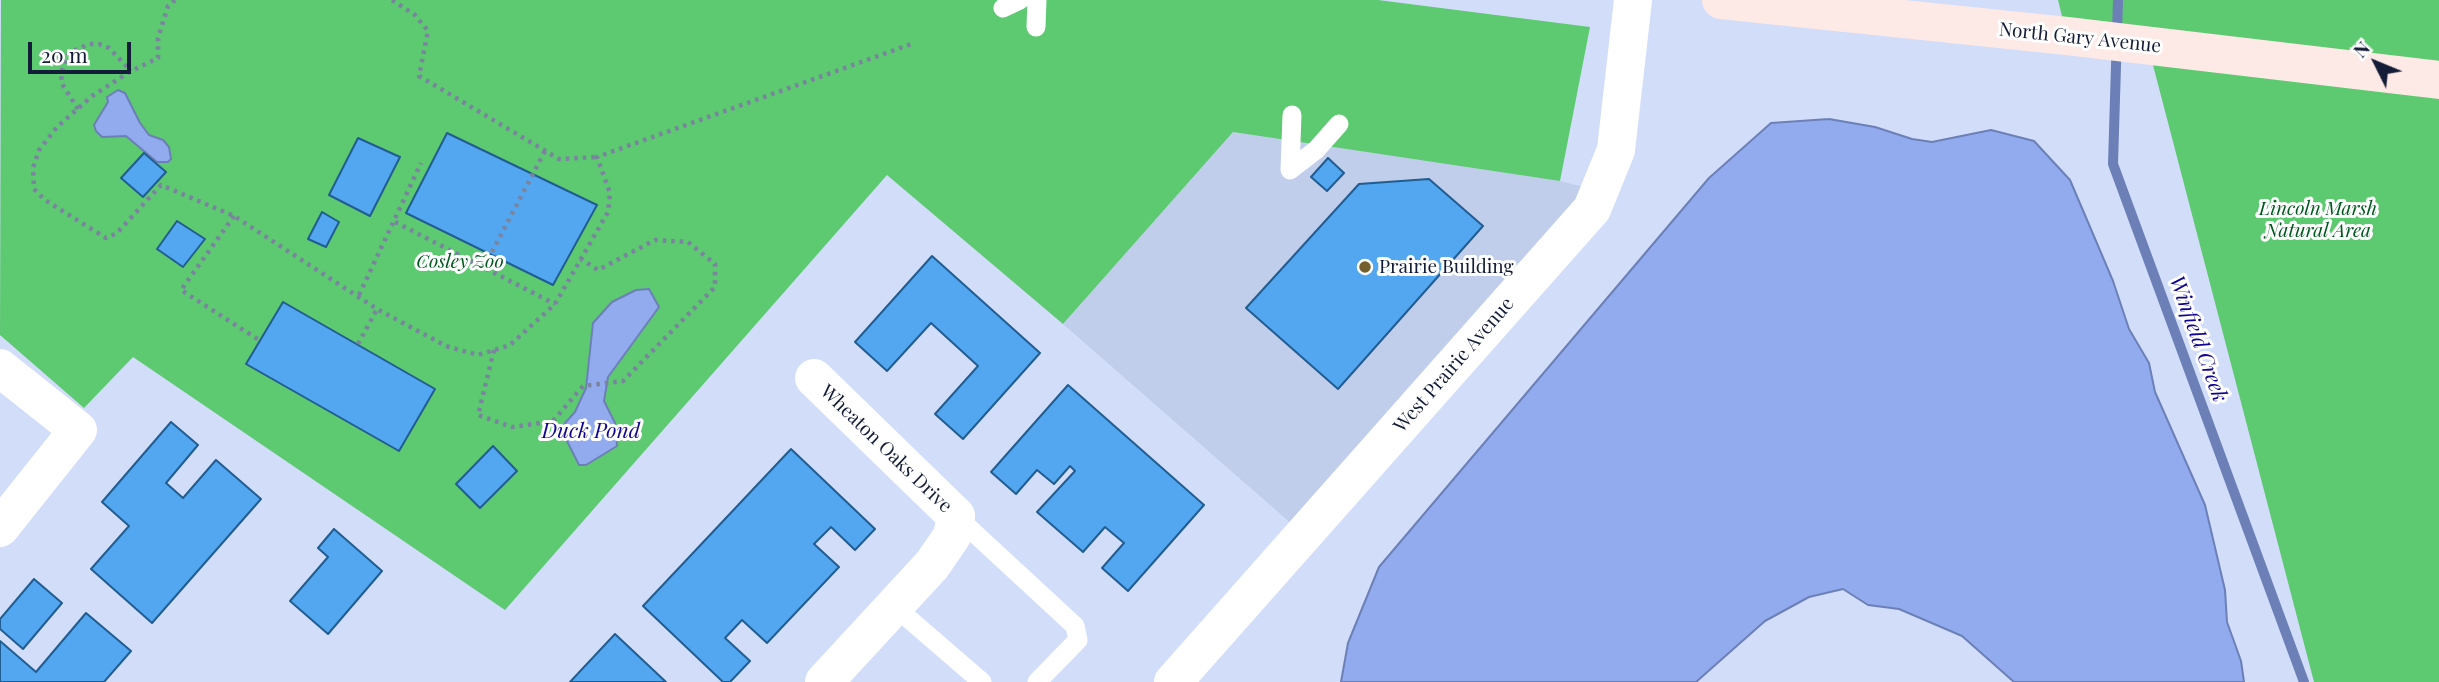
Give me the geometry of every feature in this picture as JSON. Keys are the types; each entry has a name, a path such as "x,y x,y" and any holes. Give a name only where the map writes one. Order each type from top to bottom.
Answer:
{"street":[{"name":"West Prairie Avenue","path":"1173,682 1592,209 1616,150 1633,0"},
{"name":"North Gary Avenue","path":"1721,0 2067,36 2439,80"},
{"path":"0,368 78,430 0,528"},
{"name":"Wheaton Oaks Drive","path":"814,379 956,516 951,536 939,555 824,682"}],"lane":[{"path":"1036,27 1037,0"},
{"path":"1292,115 1290,170 1316,150 1339,124"},
{"path":"956,516 1075,626 1077,640 1037,682"},
{"path":"894,606 982,682"}],"path":[{"path":"175,0 168,6 158,38 158,58 131,71 92,96 57,127 39,150 33,168 34,189 45,200 106,238 117,233 162,185 234,216 377,309 446,346 478,355 510,345 555,304 608,212 610,193 597,157"},
{"path":"392,0 415,15 428,31 419,76 559,159 597,157 914,43"},
{"path":"78,109 62,84 61,73 69,54 89,44 110,47 131,71"},
{"path":"484,268 545,151"},
{"path":"359,295 421,163"},
{"path":"234,216 181,290 259,340"},
{"path":"395,222 555,304"},
{"path":"494,350 478,415 512,427 553,421 583,386 623,381 715,287 715,264 688,242 655,240 598,270 581,259"},
{"path":"358,344 377,309"}],"shaded area":[{"path":"1233,132 1560,181 1587,188 1293,525 1063,324"}],"green space":[{"name":"Cosley Zoo","path":"1,0 1378,0 1590,27 1560,181 1233,132 1063,324 887,175 505,610 133,357 84,408 0,335"},
{"name":"Lincoln Marsh Natural Area","path":"2058,0 2439,0 2439,682 2314,682 2148,46 2067,36"}],"water":[{"path":"118,90 125,93 149,135 163,140 169,147 171,159 168,162 157,162 126,136 102,137 96,131 94,125 108,102 107,97"},
{"path":"1829,119 1875,127 1912,139 1932,142 1991,130 2034,141 2070,180 2113,281 2129,329 2149,363 2155,392 2205,505 2225,590 2227,622 2241,661 2244,682 2014,682 1962,636 1899,609 1868,605 1843,589 1809,597 1765,621 1696,682 1341,682 1348,643 1379,567 1709,178 1771,123"},
{"name":"Duck Pond","path":"649,289 659,307 608,377 604,401 615,423 617,446 586,465 579,465 565,437 565,423 575,412 586,388 593,323 612,302 636,290"}],"building":[{"path":"447,133 597,205 553,285 406,213"},
{"path":"358,138 400,157 370,216 329,195"},
{"path":"144,153 166,172 143,197 121,178"},
{"path":"1328,158 1344,173 1327,191 1311,177"},
{"name":"Prairie Building","path":"1429,179 1483,226 1338,389 1246,308 1359,184"},
{"path":"322,212 339,222 326,247 308,239"},
{"path":"177,221 205,239 183,267 157,249"},
{"path":"932,256 1040,353 963,439 935,414 978,366 931,323 887,371 855,342"},
{"path":"283,302 435,389 399,451 246,364"},
{"path":"1068,385 1204,505 1128,591 1102,568 1124,543 1105,527 1083,552 1037,512 1075,471 1070,466 1054,484 1037,470 1016,494 991,472"},
{"path":"171,422 198,445 166,483 183,498 216,460 261,499 152,623 91,569 129,526 102,502"},
{"path":"493,446 517,471 480,508 456,484"},
{"path":"791,449 875,529 855,550 831,527 814,544 839,567 767,643 742,620 725,638 750,661 730,682 723,682 643,606"},
{"path":"334,529 382,571 328,634 290,601 328,557 318,548"},
{"path":"34,579 62,603 23,649 0,629 0,619"},
{"path":"86,613 131,651 104,682 0,682 0,641 36,672"},
{"path":"615,634 666,682 570,682"}],"waterway":[{"name":"Winfield Creek","path":"2118,0 2113,164 2304,682"}],"place":[{"name":"Prairie Building","path":"1365,267"}]}
